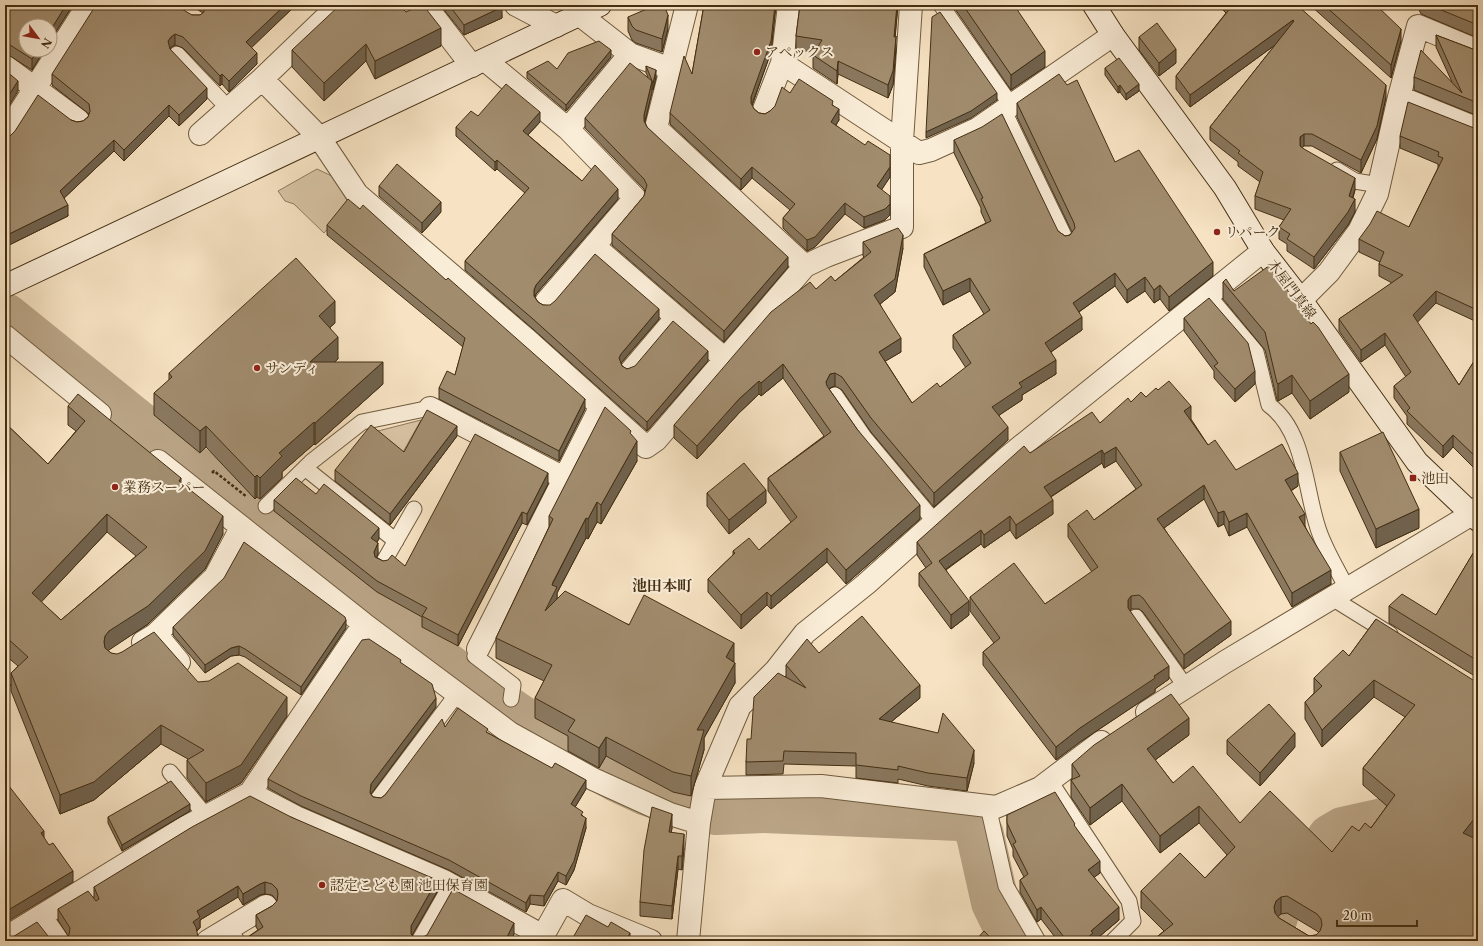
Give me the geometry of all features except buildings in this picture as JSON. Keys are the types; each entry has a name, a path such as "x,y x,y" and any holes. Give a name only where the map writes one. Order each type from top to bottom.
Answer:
{"street":[{"path":"5,135 88,5"},
{"path":"200,134 339,5"},
{"path":"516,5 556,26"},
{"path":"5,286 600,5"},
{"path":"687,5 656,128 805,266"},
{"path":"763,112 782,63 789,5"},
{"path":"262,78 319,137 357,194 526,338 646,447 656,440 805,266 826,256 902,227 902,141 911,5"},
{"name":"木屋門真線","path":"1094,5 1113,35 1225,188 1263,251 1301,300 1417,462 1476,514"},
{"path":"429,6 479,63 568,129 635,198 546,302"},
{"path":"580,15 630,54 671,69"},
{"path":"1301,300 1329,272 1359,231 1377,194 1393,92 1418,26 1478,50"},
{"path":"782,63 919,153 931,150 977,129 1113,35"},
{"path":"568,129 630,54"},
{"path":"5,66 78,120"},
{"path":"1393,92 1478,129"},
{"path":"594,246 725,359"},
{"path":"688,941 702,808 740,706 776,670 805,633 866,584 1009,456 1263,251"},
{"path":"5,336 118,428"},
{"path":"478,649 601,406"},
{"path":"430,408 564,478"},
{"path":"142,448 364,624 510,733 593,779 670,814 820,786 996,807 1040,788 1087,752 1186,687 1339,593 1476,514"},
{"path":"129,651 156,634 216,577 241,528"},
{"path":"5,938 206,816 250,792 297,707 364,624"},
{"path":"156,634 193,678"},
{"path":"250,792 296,817 452,884 542,938 563,900 588,915 651,941"},
{"path":"208,941 233,935 266,906"},
{"path":"40,917 58,941"}],"lane":[{"path":"941,5 1007,108 1066,240"},
{"path":"177,54 228,108"},
{"path":"1322,162 1355,181 1379,185"},
{"path":"1208,295 1256,352 1269,405 1279,412 1293,435 1304,468 1317,526 1339,593 1405,643"},
{"path":"628,368 674,315"},
{"path":"835,395 864,438 935,522"},
{"path":"266,506 305,468 362,422 430,408"},
{"path":"305,468 396,541"},
{"path":"382,563 414,509"},
{"path":"1136,617 1186,687"},
{"path":"478,649 474,656 513,685 511,699"},
{"path":"378,799 457,694"},
{"path":"170,772 206,816"},
{"path":"1050,780 1129,901 1133,920 1113,941"},
{"path":"988,806 1006,886 1038,941"},
{"path":"420,941 452,884"}],"path":[{"path":"214,471 258,506 266,506"},
{"path":"5,690 18,676"}],"shaded area":[{"path":"317,169 334,177 349,204 324,233 294,204 285,201 278,191"},
{"path":"421,420 403,452 370,433"}],"waterway":[{"path":"5,317 203,477 461,678 548,738 617,778 647,792 678,803 716,811 764,809 960,817 970,821 977,828 980,835 995,902 1014,941"},
{"path":"1247,941 1274,917 1277,904 1320,856 1331,838 1343,831 1397,819 1418,803 1428,791 1478,713"}],"place":[{"name":"アペックス","path":"757,52"},
{"name":"リパーク","path":"1217,232"},
{"name":"サンディ","path":"257,368"},
{"name":"池田","path":"1413,478"},
{"name":"業務スーパー","path":"115,487"},
{"name":"認定こども園 池田保育園","path":"322,885"}],"district":[{"name":"池田本町","path":"662,585"}]}
